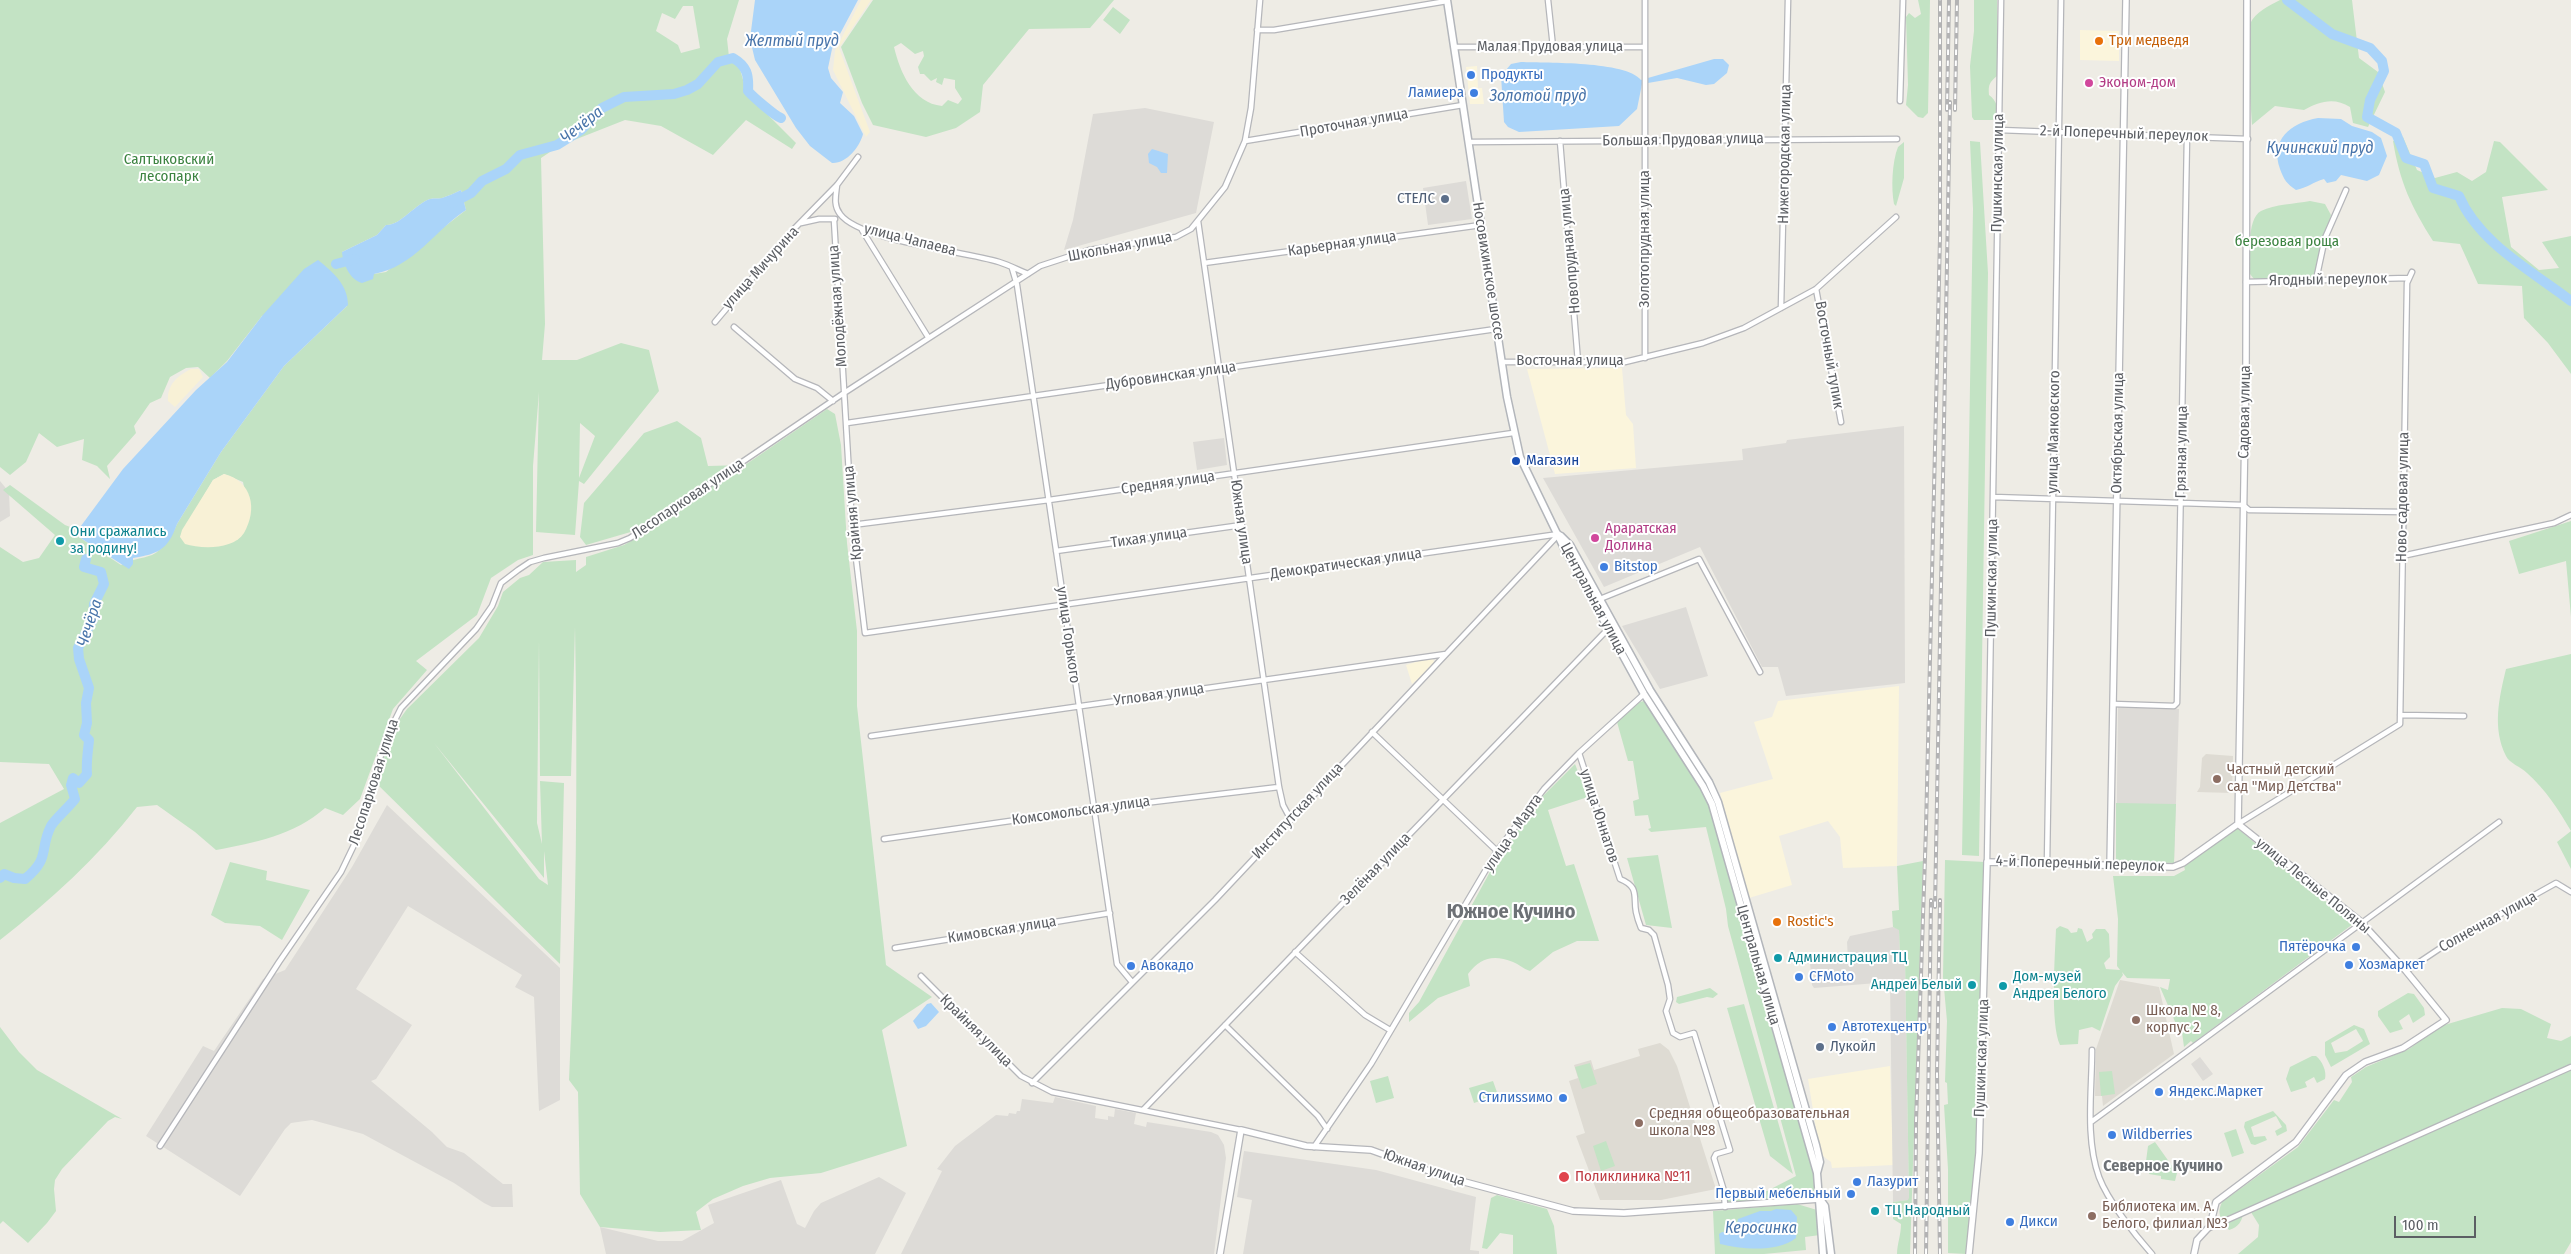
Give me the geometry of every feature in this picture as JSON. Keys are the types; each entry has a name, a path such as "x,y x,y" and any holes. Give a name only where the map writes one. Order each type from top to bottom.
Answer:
{"main road":[{"name":"Носовихинское шоссе","path":"1447,1 1513,433 1526,472 1559,534"},
{"name":"Центральная улица","path":"1559,534 1570,545 1650,690 1709,782 1718,802 1817,1173 1820,1199 1818,1208 1824,1254"},
{"name":"Центральная улица","path":"1559,534 1644,694 1703,786 1712,804 1778,1024"},
{"name":"Центральная улица","path":"1820,1199 1825,1206 1831,1254"}],"street":[{"name":"Школьная улица","path":"1016,281 1049,262 1077,253 1176,237 1185,233 1198,222 1231,177 1246,140 1251,108 1260,0"},
{"path":"1548,0 1553,47"},
{"name":"Золотопрудная улица","path":"1645,0 1645,358"},
{"name":"Нижегородская улица","path":"1781,308 1788,0"},
{"path":"1900,101 1903,0"},
{"name":"Пушкинская улица","path":"1969,1254 1978,1156 1987,862 2001,0"},
{"name":"улица Маяковского","path":"2047,864 2061,0"},
{"name":"Октябрьская улица","path":"2110,866 2126,0"},
{"name":"Садовая улица","path":"2238,824 2248,139 2247,0"},
{"path":"1257,30 1274,30 1447,1"},
{"name":"Малая Прудовая улица","path":"1454,47 1645,47"},
{"name":"Проточная улица","path":"1246,140 1463,105"},
{"name":"2-й Поперечный переулок","path":"1999,130 2248,139"},
{"name":"Грязная улица","path":"2113,704 2174,706 2177,703 2187,136"},
{"name":"Большая Прудовая улица","path":"1469,142 1896,139"},
{"name":"Новопрудная улица","path":"1560,141 1578,362"},
{"path":"799,224 858,157"},
{"path":"836,184 836,206 841,216"},
{"path":"2316,280 2325,238 2346,190"},
{"name":"улица Мичурина","path":"715,322 799,224 819,219 834,220 841,216"},
{"name":"улица Чапаева","path":"841,216 862,230 1001,262 1028,274"},
{"name":"Восточная улица","path":"1502,362 1625,362 1711,340 1744,328 1816,289 1896,217"},
{"name":"Молодёжная улица","path":"834,220 844,393"},
{"name":"Южная улица","path":"1198,222 1279,787 1283,805 1291,820"},
{"name":"Карьерная улица","path":"1204,263 1481,225"},
{"path":"862,230 928,338"},
{"path":"1012,268 1016,281"},
{"name":"Ново-садовая улица","path":"2400,724 2407,283 2412,272"},
{"name":"Ягодный переулок","path":"2246,282 2409,278"},
{"name":"Лесопарковая улица","path":"160,1146 279,962 341,872 354,845 386,738 398,712 420,685 476,629 492,606 501,583 530,562 618,543 630,538 844,393 1016,281"},
{"name":"улица Горького","path":"1016,281 1117,964 1132,982"},
{"name":"Восточный тупик","path":"1816,289 1841,422"},
{"path":"734,327 795,379 817,388 833,401"},
{"name":"Дубровинская улица","path":"847,423 1496,329"},
{"name":"Крайняя улица","path":"844,393 852,525 865,634"},
{"name":"Средняя улица","path":"852,525 1049,500 1513,433"},
{"path":"1993,497 2244,505 2249,510 2403,512"},
{"path":"2402,556 2554,523 2571,515"},
{"name":"Тихая улица","path":"1056,551 1242,525"},
{"name":"Демократическая улица","path":"865,634 1559,534"},
{"name":"Институтская улица","path":"1032,1083 1291,820 1559,534"},
{"path":"1600,599 1699,559 1760,672"},
{"name":"Зелёная улица","path":"1143,1110 1608,629"},
{"name":"Угловая улица","path":"872,736 1446,654"},
{"name":"улица 8 Марта","path":"1314,1146 1371,1064 1497,850 1544,789 1578,753 1644,694"},
{"path":"2400,715 2464,716"},
{"name":"4-й Поперечный переулок","path":"1987,862 2153,868 2178,866 2238,824 2400,724"},
{"path":"1372,732 1497,850"},
{"name":"улица Юннатов","path":"1578,753 1620,879 1629,884 1637,898 1635,910 1641,928 1649,930 1654,935 1668,985 1670,1000 1666,1011 1672,1033 1680,1037 1694,1033 1730,1150 1716,1154 1714,1158 1724,1191 1725,1207"},
{"name":"Комсомольская улица","path":"884,839 1094,809 1279,787"},
{"path":"2091,1122 2499,822"},
{"name":"улица Лесные Поляны","path":"2194,1254 2197,1240 2208,1228 2216,1202 2296,1142 2346,1075 2365,1062 2403,1048 2446,1020 2406,971 2361,922 2238,824"},
{"name":"Солнечная улица","path":"2406,971 2445,945 2556,883 2571,892"},
{"name":"Кимовская улица","path":"895,948 1110,913"},
{"path":"1296,952 1365,1015 1390,1030"},
{"name":"Крайняя улица","path":"921,976 1021,1076 1032,1083"},
{"path":"1225,1025 1318,1116 1327,1129"},
{"path":"2092,1050 2091,1122 2095,1162 2100,1180 2118,1209 2152,1254"},
{"path":"2208,1228 2571,1067"},
{"name":"Южная улица","path":"1032,1083 1052,1092 1241,1130 1289,1143 1371,1150 1454,1180 1572,1211 1624,1213 1820,1199"},
{"path":"1220,1254 1241,1130"}],"shaded area":[{"path":"2080,30 2119,31 2119,61 2080,60"},
{"path":"1477,66 1478,88 1482,88 1484,104 1470,104 1466,67"},
{"path":"1145,108 1214,122 1196,213 1064,250 1073,220 1093,114"},
{"path":"1466,181 1472,219 1428,225 1423,188"},
{"path":"1622,368 1626,415 1633,424 1636,468 1555,474 1527,369"},
{"path":"1904,426 1905,683 1786,696 1778,667 1762,667 1700,547 1604,587 1543,478 1743,460 1742,449 1786,443 1787,440"},
{"path":"1224,438 1227,465 1197,470 1193,442"},
{"path":"0,481 9,492 10,516 0,522"},
{"path":"1686,607 1708,676 1660,689 1622,626"},
{"path":"1432,657 1435,664 1412,684 1406,665"},
{"path":"1899,686 1897,866 1843,868 1840,837 1828,821 1779,836 1792,885 1749,898 1720,793 1773,779 1754,722 1772,717 1778,701"},
{"path":"2118,707 2179,709 2174,863 2116,861"},
{"name":"Частный детский сад \"Мир Детства\"","path":"2206,754 2233,756 2232,793 2197,792 2200,787 2202,758"},
{"path":"387,805 560,968 560,1100 539,1111 534,997 515,987 522,975 408,906 356,989 412,1025 376,1079 371,1081 447,1147 464,1153 503,1184 512,1184 513,1207 492,1207 454,1183 363,1134 312,1120 291,1123 285,1129 240,1196 146,1136 203,1046 214,1051 263,979 285,970 352,867"},
{"path":"1893,927 1899,929 1900,956 1905,956 1909,1200 1893,1202 1890,982 1814,988 1812,985 1810,963 1848,960 1847,942 1850,936"},
{"name":"Школа № 8, корпус 2","path":"2120,980 2159,987 2174,1054 2103,1106 2102,1096 2095,1096 2096,1049"},
{"name":"Средняя общеобразовательная школа №8","path":"1660,1043 1669,1050 1677,1066 1716,1189 1661,1200 1600,1200 1576,1136 1585,1133 1569,1081 1578,1078 1574,1065 1591,1060 1594,1070 1640,1056 1638,1049"},
{"path":"2200,1057 2213,1074 2203,1081 2191,1064"},
{"path":"1890,1066 1893,1165 1832,1168 1831,1162 1820,1154 1808,1079"},
{"path":"1055,1097 1096,1106 1095,1118 1108,1120 1108,1116 1114,1117 1115,1109 1136,1113 1134,1124 1146,1127 1147,1122 1211,1132 1218,1135 1224,1145 1226,1158 1214,1254 901,1254 942,1171 937,1169 955,1146 996,1115 1008,1116 1009,1113 1016,1114 1017,1111 1020,1111 1022,1099 1053,1103"},
{"path":"1244,1151 1376,1170 1476,1197 1470,1250 1479,1251 1479,1254 1243,1254 1252,1200 1237,1197"},
{"path":"879,1177 906,1193 875,1254 606,1254 600,1227 658,1241 682,1241 714,1223 708,1205 781,1180 797,1224 805,1228 814,1211 821,1203"}],"green space":[{"name":"Салтыковский лесопарк","path":"0,0 739,0 727,39 729,57 740,69 747,94 796,143 792,149 746,120 713,155 661,126 625,120 559,146 541,158 545,324 542,360 577,360 621,343 649,350 659,391 584,484 579,481 575,535 536,532 539,392 533,466 533,555 518,560 491,578 477,615 416,661 427,670 393,709 360,799 343,815 325,808 301,825 287,831 259,841 216,850 195,832 157,805 137,807 106,844 73,878 0,940 0,823 64,789 49,764 0,762 0,547 23,562 39,558 55,535 3,490 10,485 65,525 78,530 79,537 121,565 152,555 164,546 221,452 284,366 347,306 262,316 227,361 210,378 198,367 186,368 170,377 161,398 150,403 134,426 136,433 107,466 110,479 97,466 82,460 84,439 57,447 39,433 26,462 10,475 0,467","holes":["683,6 693,6 700,48 681,53 678,45 656,31 662,13 675,19","461,190 466,210 386,272 374,274 342,252 377,235 386,225 402,219 424,202 442,198","580,423 595,436 579,478","224,474 243,482 248,506 248,520 243,534 237,540 180,537 213,480"]},
{"path":"873,0 1114,0 1090,28 1029,29 983,85 980,112 956,128 926,137 873,125 862,103 841,47","holes":["901,43 915,54 923,51 924,56 918,67 920,74 924,74 931,81 937,78 936,82 942,85 944,78 955,80 955,88 962,99 958,104 948,100 942,106 932,104 923,99 909,85 894,47"]},
{"path":"1918,0 1930,0 1928,113 1923,118 1918,117 1906,105 1908,85 1906,17 1909,13 1915,18 1921,14"},
{"path":"1974,0 1997,0 1997,76 1989,88 1989,95 1997,106 1997,117 1995,120 1974,120 1972,117 1970,66 1974,31"},
{"path":"2280,0 2352,0 2359,58 2378,72 2385,92 2368,127 2353,123 2350,107 2333,101 2321,102 2304,110 2275,106 2252,125 2248,57 2250,24 2259,13"},
{"path":"1113,7 1130,20 1120,34 1103,20"},
{"path":"2403,137 2417,170 2435,178 2457,172 2472,181 2486,172 2494,141 2500,142 2548,190 2502,197 2511,247 2539,270 2559,268 2542,242 2571,236 2571,374 2548,343 2524,318 2522,286 2478,284 2460,244 2433,241 2418,217 2407,194 2399,169 2393,141"},
{"path":"1970,141 1980,142 1988,273 1979,856 1962,855 1973,209"},
{"path":"1904,142 1904,178 1896,206 1894,204 1893,167 1898,147"},
{"name":"березовая роща","path":"2310,201 2325,204 2331,215 2316,280 2254,279 2250,274 2250,250 2251,231 2256,215 2272,207"},
{"path":"827,409 835,414 841,445 847,543 857,631 857,706 886,965 932,997 882,1030 907,1146 821,1173 770,1178 743,1186 713,1199 696,1212 701,1230 660,1232 600,1227 580,1194 578,1092 569,1080 576,854 575,627 571,776 540,776 539,640 537,823 542,844 540,781 564,783 560,964 375,782 397,723 407,709 479,638 498,606 503,592 520,578 529,575 543,562 576,560 576,572 586,565 586,557 624,545 636,538 634,531 586,545 580,537 584,503 644,433 677,421 701,438 708,466 745,465","holes":["434,743 544,878 544,851 548,885 539,879"]},
{"path":"2571,521 2571,617 2566,561 2519,574 2509,541"},
{"path":"2571,654 2571,831 2540,786 2508,758 2499,735 2498,713 2506,669"},
{"path":"1640,702 1648,703 1707,797 1812,1164 1816,1193 1812,1197 1728,1202 1727,1196 1767,1191 1796,1176 1728,926 1726,909 1706,827 1651,832 1648,829 1651,828 1648,815 1635,816 1633,801 1639,799 1633,761 1628,761 1617,722"},
{"path":"1575,764 1588,797 1548,810 1566,866 1574,864 1599,941 1577,941 1553,952 1530,971 1515,963 1499,958 1482,961 1468,974 1470,986 1438,998 1409,1022 1409,1013 1419,1002 1497,859 1543,796"},
{"path":"2116,803 2176,804 2174,863 2116,861"},
{"path":"2237,828 2353,924 2193,1043 2191,1041 2184,1047 2181,1025 2176,1024 2160,987 2168,990 2170,979 2127,978 2122,972 2123,975 2115,986 2100,1031 2092,1027 2079,1030 2078,1044 2060,1045 2054,1006 2056,929 2060,926 2068,929 2071,933 2077,932 2078,928 2082,929 2087,942 2093,938 2092,934 2096,929 2105,929 2109,934 2110,957 2104,963 2106,969 2120,970 2117,966 2118,919 2113,876 2174,876 2185,870 2184,866"},
{"path":"2571,831 2571,869 2557,842"},
{"path":"1658,855 1672,928 1646,925 1627,858"},
{"path":"1945,860 1985,862 1976,1159 1966,1254 1948,1253 1948,1169 1944,1105 1948,1104 1947,1083 1945,1082 1947,1021 1943,977"},
{"path":"1923,861 1910,1254 1897,1254 1901,1224 1893,1219 1893,1202 1908,1200 1909,1198 1905,957 1900,956 1899,930 1893,927 1892,911 1899,910 1897,866"},
{"path":"230,862 267,871 266,880 310,890 282,940 260,926 225,923 211,915"},
{"path":"1710,988 1718,994 1713,998 1707,997 1679,1004 1676,1002 1677,997"},
{"path":"2408,993 2414,994 2424,1008 2425,1015 2413,1023 2409,1014 2399,1021 2403,1029 2390,1033 2378,1016 2378,1011"},
{"path":"1744,1004 1793,1174 1770,1156 1727,1008"},
{"path":"2502,1008 2521,1009 2551,1024 2547,1038 2561,1041 2571,1036 2571,1242 2564,1254 2238,1254 2258,1237 2259,1225 2249,1209 2244,1211 2238,1225 2229,1230 2220,1214 2222,1202 2298,1147 2334,1100 2339,1102 2352,1082 2351,1077 2366,1067 2409,1049 2441,1026"},
{"path":"2354,1025 2364,1029 2370,1044 2331,1067 2325,1055 2325,1042","holes":["2356,1029 2363,1041 2347,1051 2335,1053 2331,1043"]},
{"path":"0,1027 19,1052 37,1070 122,1119 115,1117 108,1121 62,1169 55,1180 56,1211 28,1243 3,1221 0,1224"},
{"path":"2312,1056 2316,1056 2322,1063 2325,1070 2325,1079 2317,1083 2314,1077 2305,1082 2307,1087 2291,1092 2286,1079 2290,1067"},
{"path":"1590,1063 1597,1084 1582,1089 1575,1067"},
{"path":"2112,1071 2115,1094 2101,1096 2099,1072"},
{"path":"1388,1076 1394,1098 1376,1103 1370,1081"},
{"path":"1493,1081 1498,1095 1474,1103 1469,1088"},
{"path":"2273,1111 2286,1125 2287,1131 2277,1136 2275,1131 2282,1127 2276,1116 2251,1127 2254,1137 2265,1136 2267,1140 2255,1145 2251,1144 2244,1127 2245,1122"},
{"path":"2236,1129 2244,1153 2232,1157 2224,1133"},
{"path":"1606,1141 1615,1166 1601,1171 1593,1146"},
{"path":"2155,1142 2177,1173 2175,1181 2161,1179 2161,1176 2149,1174 2150,1170 2145,1169 2148,1146"},
{"path":"1497,1195 1547,1209 1554,1226 1557,1254 1513,1254 1513,1235 1500,1233 1487,1249 1482,1248 1491,1198"},
{"path":"1797,1204 1817,1210 1820,1235 1805,1237 1806,1250 1764,1254 1715,1254 1713,1211"}],"sand":[{"path":"861,0 871,0 839,48 870,132 866,137 833,70 835,51"},
{"path":"191,369 199,369 203,377 175,407 168,401 169,390 177,378"},
{"path":"224,474 241,483 250,497 251,515 244,533 232,543 216,547 199,547 185,544 180,537 182,530 213,480"}],"water":[{"name":"Желтый пруд","path":"755,0 858,0 832,49 828,68 831,78 843,92 840,103 854,116 863,134 856,149 842,161 832,163 810,146 796,128 755,60 750,39"},
{"name":"Золотой пруд","path":"1714,59 1723,59 1729,65 1727,73 1714,84 1706,85 1677,78 1642,84 1637,109 1619,126 1519,132 1508,127 1504,122 1501,76 1511,64 1521,62 1603,66 1620,69 1633,74 1641,80"},
{"name":"Кучинский пруд","path":"2318,118 2341,119 2352,126 2372,132 2381,138 2387,156 2379,175 2367,181 2341,175 2336,181 2327,183 2324,179 2296,190 2290,186 2280,169 2278,150 2280,141 2285,134 2299,124"},
{"path":"1152,149 1168,154 1167,173 1161,173 1157,167 1149,163 1148,154"},
{"path":"461,190 466,210 413,256 388,270 374,274 373,279 362,283 354,279 346,266 342,252 377,235 386,225 402,219 424,202 430,199 442,198"},
{"path":"318,260 339,280 345,291 348,305 284,366 221,452 166,545 149,555 133,558 133,564 129,569 79,537 78,530 123,469 196,390 227,362 262,316 304,269"},
{"path":"931,1003 939,1012 926,1026 918,1029 913,1021 927,1004"},
{"name":"Керосинка","path":"1791,1210 1797,1217 1796,1238 1788,1243 1769,1248 1748,1248 1720,1244 1719,1234 1722,1232 1732,1233 1736,1228 1738,1219 1760,1211"}],"waterway":[{"path":"2287,0 2332,34 2370,48 2382,61 2384,71 2370,100 2367,117 2396,133 2406,158 2424,164 2433,188 2459,196 2479,228 2493,242 2571,301"},
{"name":"Чечёра","path":"452,203 471,193 482,181 506,169 520,155 557,145 581,130 602,108 624,97 674,94 687,90 698,84 718,62 733,58 741,64 746,72 748,91 781,118"},
{"name":"Чечёра","path":"336,264 355,259"},
{"name":"Чечёра","path":"0,878 4,874 14,878 25,879 33,872 41,859 51,826 75,799 71,785 73,778 79,783 87,774 89,740 84,735 87,723 86,703 89,688 79,659 78,648 93,619 94,604 104,584 101,572 84,567 86,559"},
{"path":"1608,598 1617,594"}],"railway":[{"path":"1915,1254 1916,1122 1926,828 1940,237 1940,0"},
{"path":"1947,110 1949,0"},
{"path":"1955,110 1957,0"},
{"path":"1935,907 1950,102"},
{"path":"1926,1254 1931,900"},
{"path":"1940,900 1937,1073 1940,1254"}],"place":[{"name":"Три медведя","path":"2099,41"},
{"name":"Продукты","path":"1471,75"},
{"name":"Эконом-дом","path":"2089,83"},
{"name":"Ламиера","path":"1474,93"},
{"name":"СТЕЛС","path":"1445,199"},
{"name":"Магазин","path":"1516,461"},
{"name":"Араратская Долина","path":"1595,538"},
{"name":"Они сражались за родину!","path":"60,541"},
{"name":"Bitstop","path":"1604,567"},
{"name":"Частный детский сад \"Мир Детства\"","path":"2217,779"},
{"name":"Rostic's","path":"1777,922"},
{"name":"Пятёрочка","path":"2356,947"},
{"name":"Администрация ТЦ","path":"1778,958"},
{"name":"Хозмаркет","path":"2349,965"},
{"name":"Авокадо","path":"1131,966"},
{"name":"CFMoto","path":"1799,977"},
{"name":"Андрей Белый","path":"1972,985"},
{"name":"Дом-музей Андрея Белого","path":"2003,986"},
{"name":"Школа № 8, корпус 2","path":"2136,1020"},
{"name":"Автотехцентр","path":"1832,1027"},
{"name":"Лукойл","path":"1820,1047"},
{"name":"Яндекс.Маркет","path":"2159,1092"},
{"name":"Стилиssимо","path":"1563,1098"},
{"name":"Средняя общеобразовательная школа №8","path":"1639,1123"},
{"name":"Wildberries","path":"2112,1135"},
{"name":"Поликлиника №11","path":"1564,1177"},
{"name":"Лазурит","path":"1857,1182"},
{"name":"Первый мебельный","path":"1851,1194"},
{"name":"ТЦ Народный","path":"1875,1211"},
{"name":"Библиотека им. А. Белого, филиал №3","path":"2092,1216"},
{"name":"Дикси","path":"2010,1222"}],"district":[{"name":"Южное Кучино","path":"1511,912"},
{"name":"Северное Кучино","path":"2163,1167"}]}
